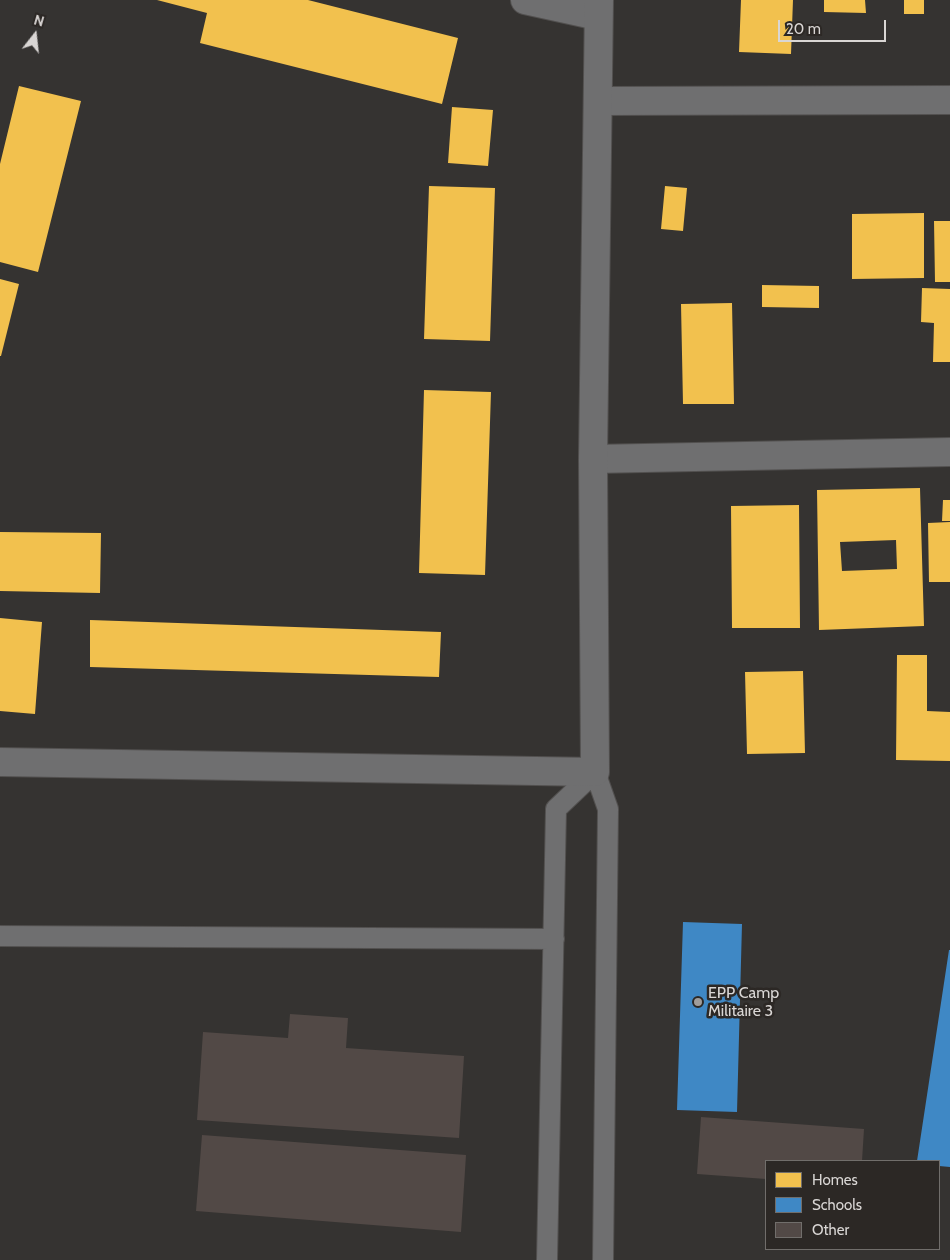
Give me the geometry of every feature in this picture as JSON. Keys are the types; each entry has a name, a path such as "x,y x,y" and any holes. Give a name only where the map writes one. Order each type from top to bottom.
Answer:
{"street":[{"path":"0,762 595,772 593,459 599,8 525,0"},
{"path":"598,101 950,100"},
{"path":"593,459 950,452"}],"lane":[{"path":"547,1260 556,809 595,772 608,809 603,1260"},
{"path":"0,936 554,939"}],"building: Homes":[{"path":"157,0 308,0 458,38 442,104 200,43 207,13"},
{"path":"741,0 793,0 791,54 739,52"},
{"path":"824,0 865,0 866,13 824,12"},
{"path":"904,0 924,0 924,14 904,14"},
{"path":"19,86 81,101 38,272 0,262 0,164"},
{"path":"452,107 493,110 488,166 448,163"},
{"path":"429,186 495,188 490,341 424,339"},
{"path":"665,186 687,188 683,231 661,229"},
{"path":"924,213 924,278 852,279 852,214"},
{"path":"934,221 950,221 950,282 935,282"},
{"path":"0,279 19,284 1,356 0,356"},
{"path":"762,285 819,286 819,308 762,307"},
{"path":"922,288 950,289 950,362 933,362 934,323 921,322"},
{"path":"732,303 734,404 683,404 681,304"},
{"path":"424,390 491,392 485,575 419,573"},
{"path":"920,488 924,626 819,630 817,490","holes":["896,540 897,569 842,571 840,542"]},
{"path":"943,500 950,500 950,521 942,521"},
{"path":"799,505 800,628 732,628 731,506"},
{"path":"950,522 950,582 929,582 928,523"},
{"path":"0,532 101,533 100,593 0,591"},
{"path":"0,618 42,622 35,714 0,711"},
{"path":"90,620 441,632 439,677 90,667"},
{"path":"897,655 927,655 927,711 950,712 950,761 896,760"},
{"path":"803,671 805,753 747,754 745,672"}],"building: Schools":[{"path":"683,922 742,924 737,1112 677,1110"},
{"path":"950,950 950,1167 940,1166 940,1160 917,1160"}],"building: Other":[{"path":"290,1014 348,1018 346,1048 464,1056 459,1138 197,1120 203,1032 288,1038"},
{"path":"701,1117 864,1129 862,1160 765,1160 765,1179 697,1174"},
{"path":"202,1135 466,1155 461,1232 196,1211"}],"place":[{"name":"EPP Camp Militaire 3","path":"698,1002"}]}
